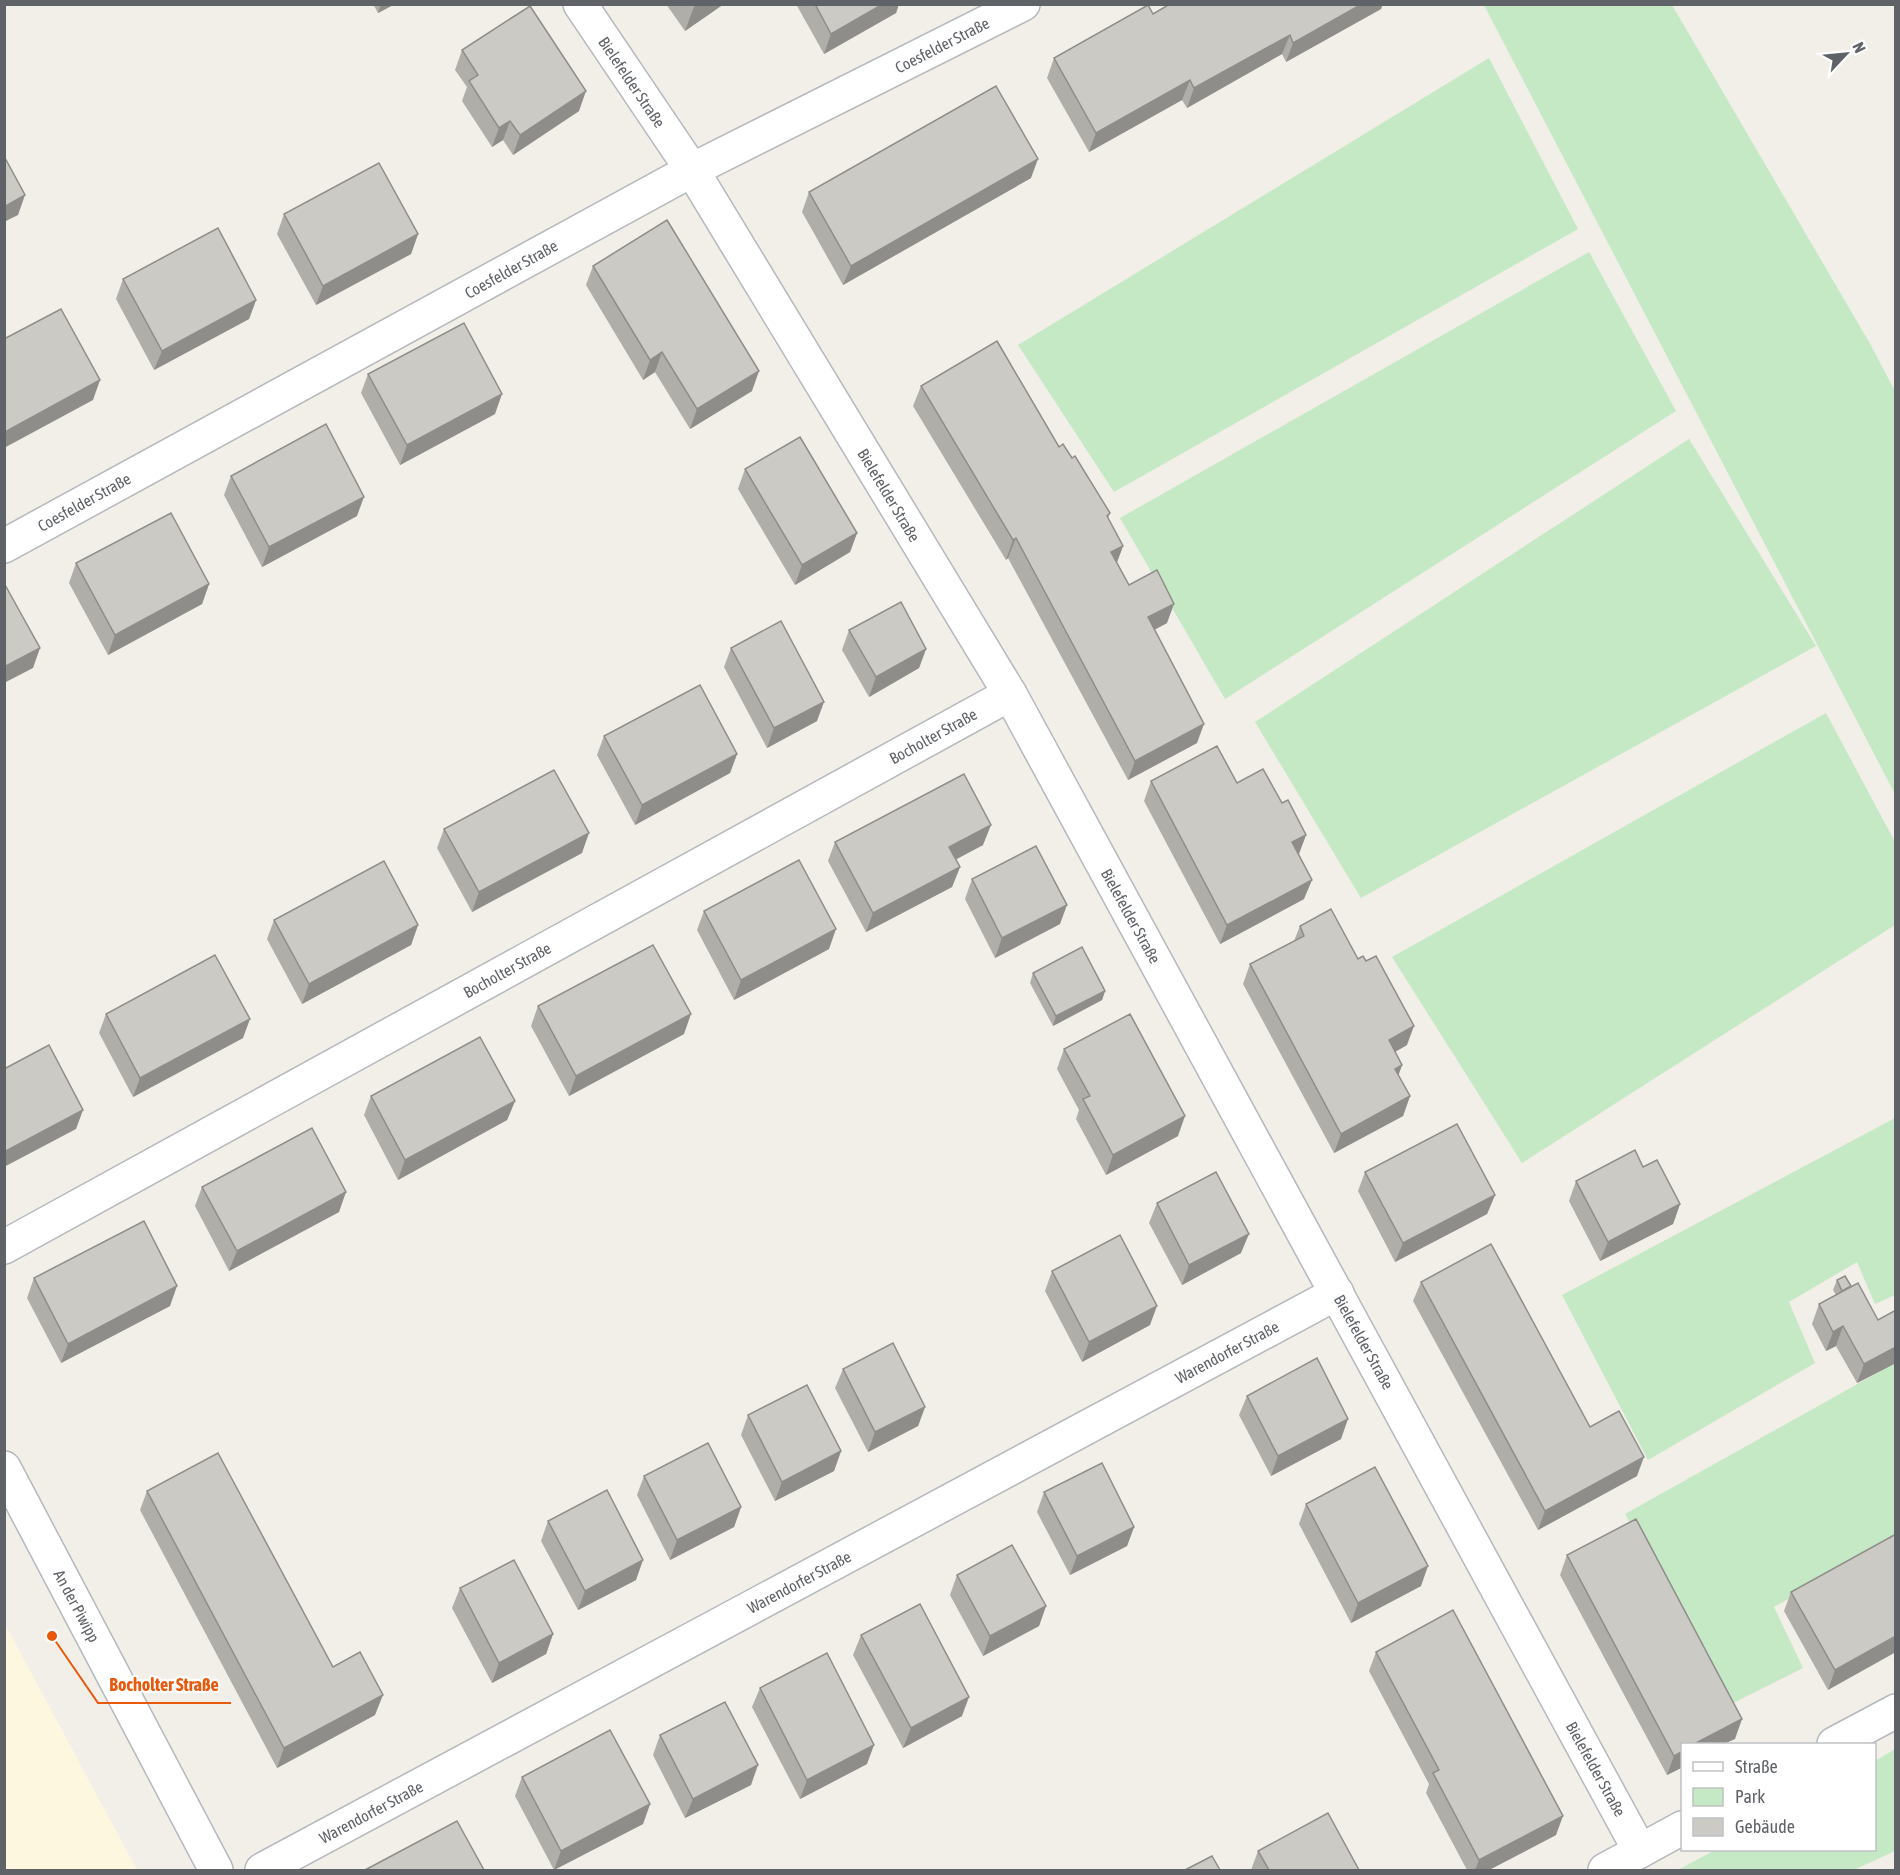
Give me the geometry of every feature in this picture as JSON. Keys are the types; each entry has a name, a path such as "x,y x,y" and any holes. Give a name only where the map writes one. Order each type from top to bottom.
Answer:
{"street":[{"name":"Bielefelder Straße","path":"580,4 692,170 1010,693 1640,1851"},
{"name":"Coesfelder Straße","path":"4,546 692,170 1023,4"},
{"name":"Bocholter Straße","path":"4,1247 1010,693"},
{"name":"Warendorfer Straße","path":"262,1870 1337,1293"},
{"name":"An der Piwipp","path":"4,1468 216,1870"},
{"path":"1836,1743 1896,1710"},
{"path":"1605,1870 1681,1829"}],"shaded area":[{"path":"5,1624 137,1870 5,1870"}],"green space":[{"path":"1484,5 1672,5 1869,342 1895,391 1895,794"},
{"path":"1489,58 1578,229 1114,492 1018,345"},
{"path":"1589,252 1676,411 1225,699 1120,518"},
{"path":"1689,439 1816,646 1361,898 1255,722"},
{"path":"1826,713 1895,842 1895,925 1522,1163 1392,957"},
{"path":"1895,1118 1895,1295 1875,1304 1857,1262 1789,1302 1815,1363 1648,1460 1562,1295"},
{"path":"1895,1363 1895,1538 1774,1607 1803,1668 1731,1704 1625,1514"},
{"path":"1895,1749 1895,1851 1854,1870 1678,1870 1713,1851 1876,1851 1876,1760"}],"building":[{"path":"815,4 883,4 831,34"},
{"path":"1170,4 1362,4 1293,43 1290,35 1194,88 1190,80 1096,133 1054,58 1148,5 1153,14"},
{"path":"530,6 586,91 520,135 510,121 499,128 469,81 478,75 462,50"},
{"path":"996,86 1038,159 851,266 809,192"},
{"path":"4,156 25,195 4,207"},
{"path":"379,163 418,234 323,286 284,214"},
{"path":"667,220 759,371 697,409 662,352 650,360 593,266"},
{"path":"218,228 256,300 162,351 123,279"},
{"path":"61,309 100,380 5,432 4,339"},
{"path":"464,323 502,394 407,445 368,374"},
{"path":"997,341 1059,447 1063,444 1072,458 1075,456 1110,513 1107,516 1123,546 1111,552 1129,585 1157,570 1174,604 1148,617 1204,724 1135,761 1016,538 1013,540 921,386"},
{"path":"326,424 364,497 269,547 231,476"},
{"path":"800,437 857,533 802,565 745,469"},
{"path":"171,513 209,584 115,635 76,563"},
{"path":"4,583 40,648 4,667"},
{"path":"901,602 926,649 876,677 849,630"},
{"path":"781,621 824,702 774,728 731,648"},
{"path":"700,685 737,754 642,805 604,736"},
{"path":"1217,746 1237,783 1263,769 1282,803 1288,800 1306,835 1292,842 1312,880 1227,925 1151,781"},
{"path":"554,770 589,833 479,892 444,829"},
{"path":"964,774 991,825 949,847 960,867 873,913 835,842"},
{"path":"1036,846 1067,905 1002,938 972,879"},
{"path":"799,860 836,929 741,980 704,911"},
{"path":"384,861 418,925 309,984 274,920"},
{"path":"1331,909 1358,959 1363,956 1366,961 1376,956 1414,1026 1389,1040 1402,1065 1395,1069 1410,1096 1341,1134 1250,964 1304,936 1300,926"},
{"path":"653,945 691,1014 576,1076 538,1006"},
{"path":"1082,947 1105,991 1056,1016 1033,973"},
{"path":"215,955 250,1019 140,1078 106,1014"},
{"path":"1130,1014 1185,1116 1113,1155 1083,1099 1090,1096 1064,1049"},
{"path":"480,1037 515,1101 405,1160 371,1096"},
{"path":"49,1045 83,1110 4,1152 4,1069"},
{"path":"1457,1124 1495,1195 1403,1243 1365,1172"},
{"path":"312,1128 346,1192 237,1251 202,1187"},
{"path":"1635,1150 1643,1167 1657,1160 1680,1204 1608,1242 1576,1181"},
{"path":"1216,1172 1249,1234 1189,1265 1157,1203"},
{"path":"144,1221 177,1286 68,1344 34,1278"},
{"path":"1120,1235 1157,1306 1089,1342 1052,1271"},
{"path":"1491,1244 1590,1427 1619,1411 1644,1457 1545,1511 1421,1282"},
{"path":"1845,1276 1851,1286 1842,1291 1837,1280"},
{"path":"1858,1283 1878,1320 1896,1310 1896,1347 1864,1364 1843,1326 1833,1332 1819,1304"},
{"path":"893,1343 925,1407 875,1432 843,1369"},
{"path":"1317,1358 1348,1419 1278,1456 1247,1396"},
{"path":"807,1385 841,1451 782,1482 748,1415"},
{"path":"708,1443 741,1507 677,1540 644,1476"},
{"path":"218,1453 333,1667 360,1652 383,1695 284,1748 147,1491"},
{"path":"1102,1463 1134,1527 1077,1556 1044,1492"},
{"path":"1375,1467 1428,1566 1358,1603 1306,1504"},
{"path":"607,1490 643,1560 585,1591 548,1521"},
{"path":"1636,1519 1742,1719 1696,1743 1681,1743 1681,1752 1674,1756 1567,1555"},
{"path":"1896,1534 1896,1636 1835,1670 1791,1592"},
{"path":"1012,1545 1046,1606 990,1636 957,1575"},
{"path":"514,1560 553,1634 499,1663 460,1588"},
{"path":"920,1604 969,1697 911,1728 861,1635"},
{"path":"1453,1610 1563,1816 1479,1860 1433,1773 1439,1770 1376,1652"},
{"path":"827,1653 874,1745 807,1780 760,1688"},
{"path":"725,1702 758,1765 693,1799 660,1735"},
{"path":"610,1730 650,1804 561,1851 522,1777"},
{"path":"1328,1813 1359,1870 1269,1870 1258,1851"},
{"path":"457,1821 484,1870 365,1870"},
{"path":"1212,1856 1220,1870 1185,1870"}],"place":[{"name":"Bocholter Straße","path":"52,1636"}]}
